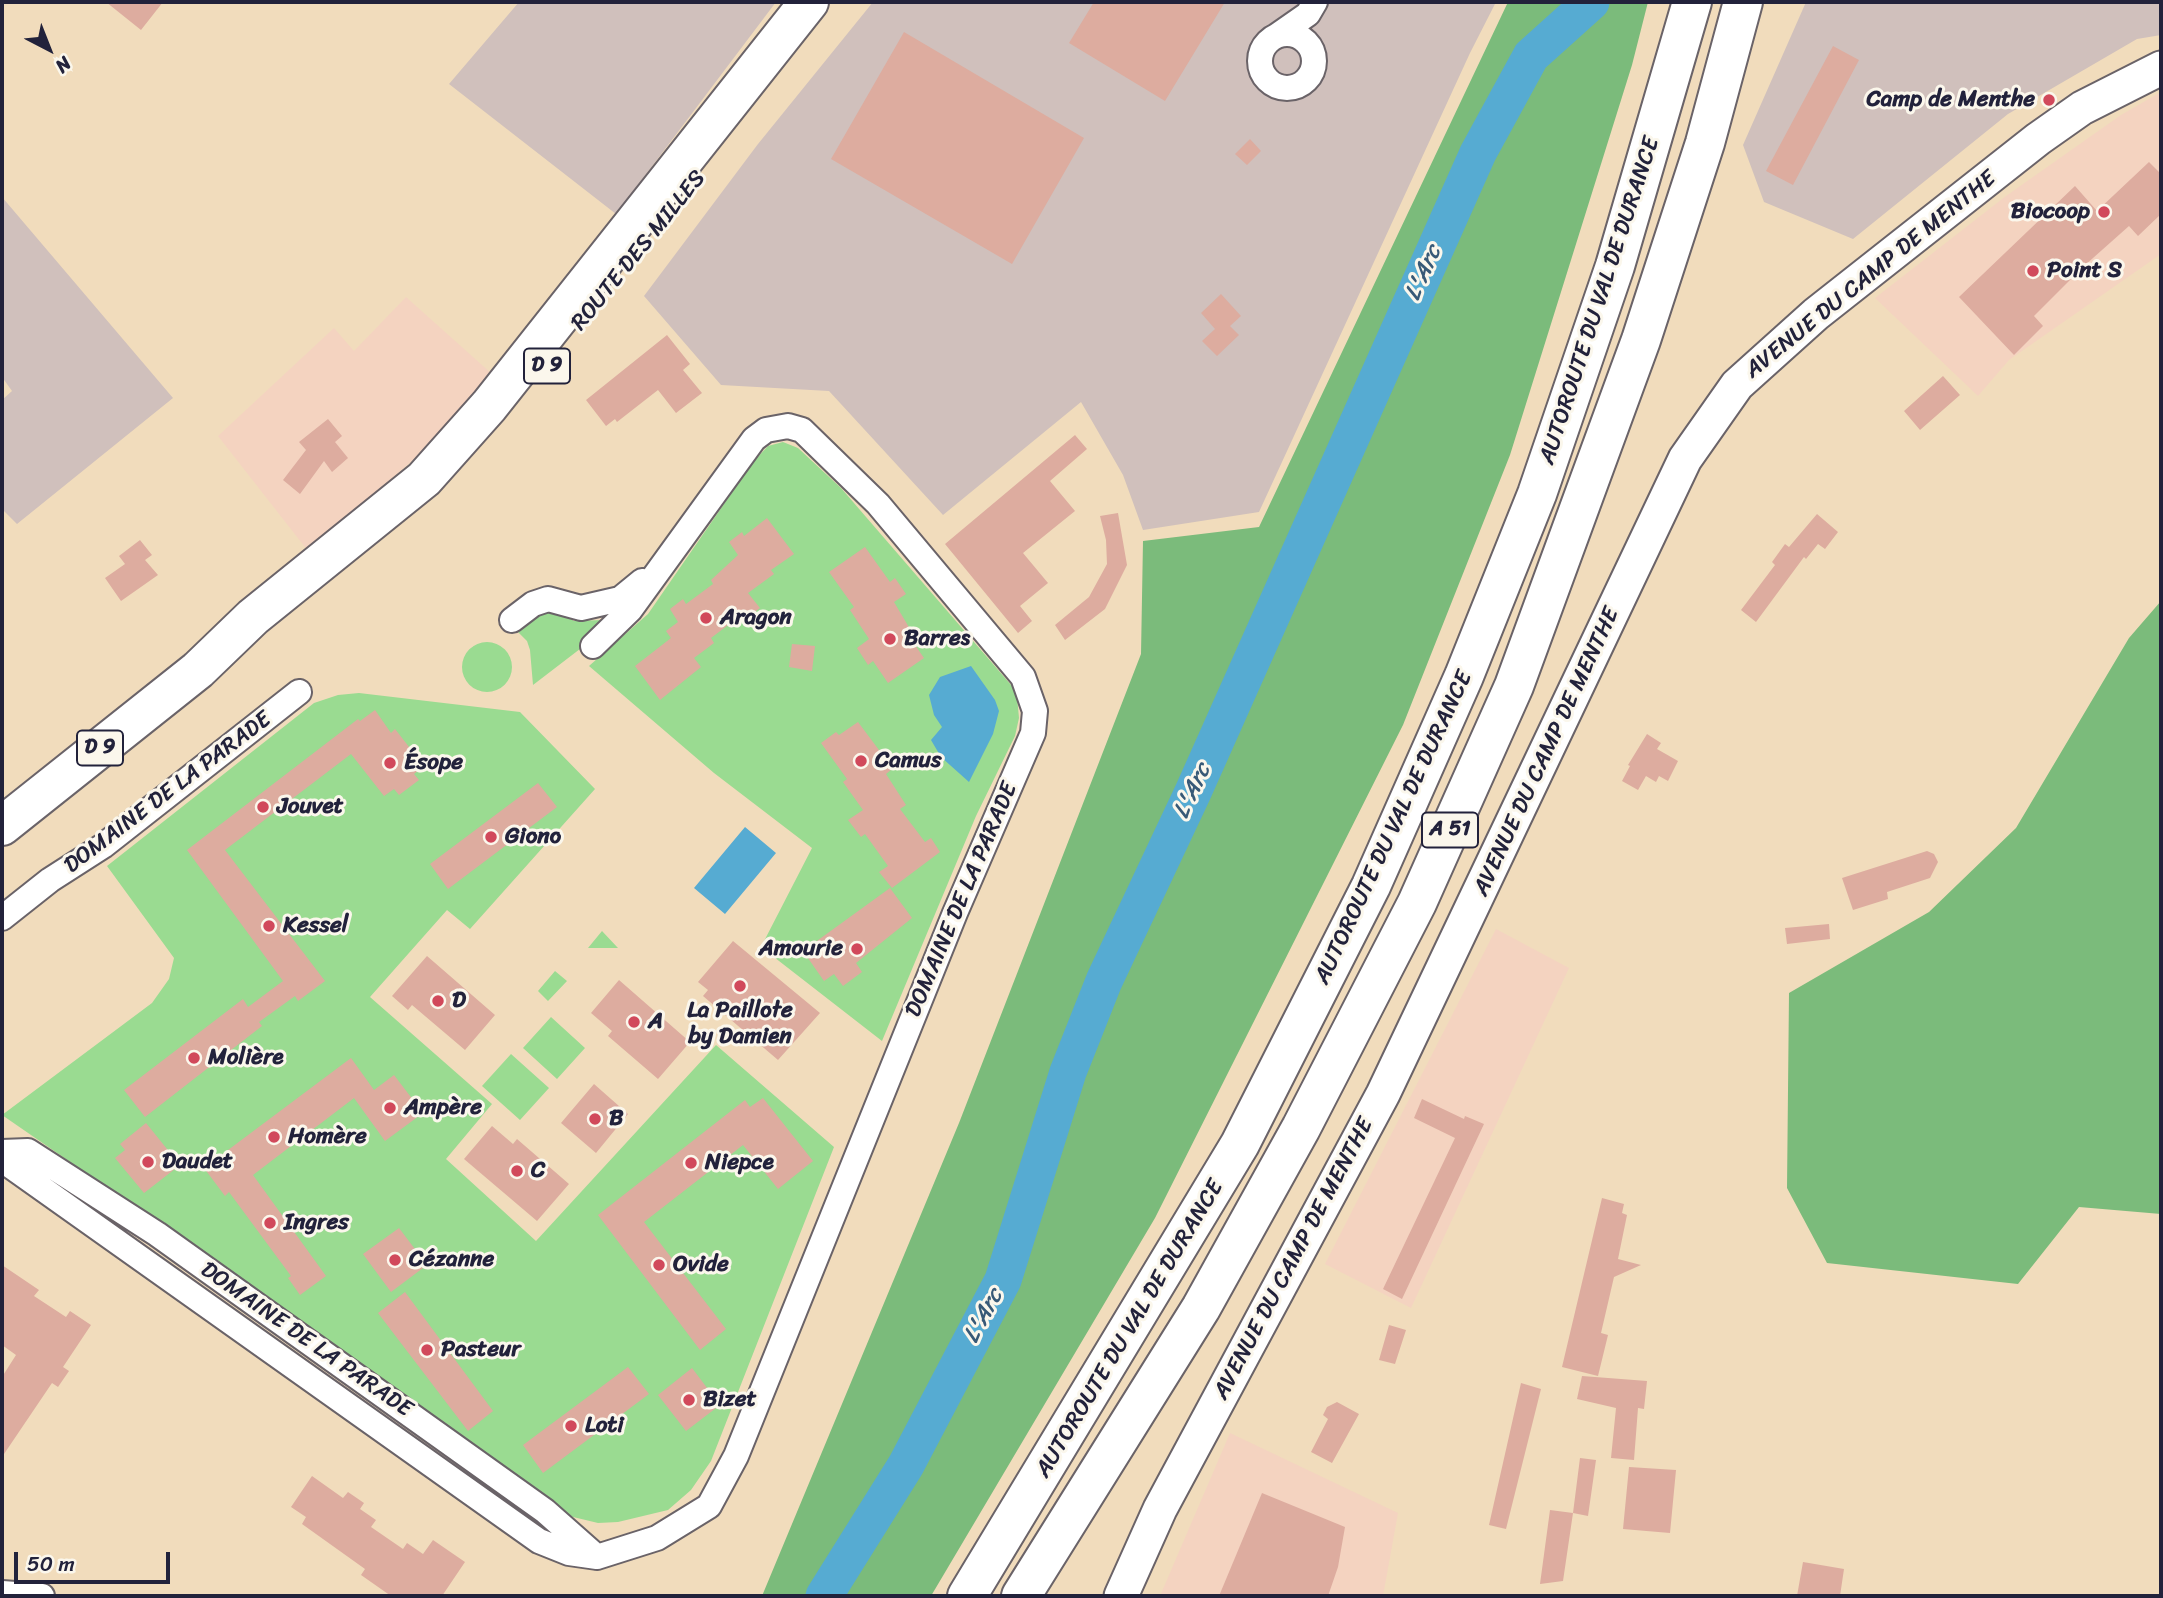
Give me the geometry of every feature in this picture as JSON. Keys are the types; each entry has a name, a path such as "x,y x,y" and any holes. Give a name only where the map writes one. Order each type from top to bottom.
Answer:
{"main road":[{"name":"ROUTE DES MILLES","path":"2,826 198,670 253,617 335,554 433,469 489,407 809,2"},
{"name":"ROUTE DES MILLES","path":"198,670 265,631 342,573 452,477 507,417 839,2"},
{"name":"AUTOROUTE DU VAL DE DURANCE","path":"1021,1596 1201,1308 1301,1128 1417,903 1514,685 1641,340 1705,143 1743,2"},
{"name":"AUTOROUTE DU VAL DE DURANCE","path":"967,1596 1240,1144 1371,886 1464,676 1537,494 1615,267 1690,6"},
{"name":"AVENUE DU CAMP DE MENTHE","path":"1121,1596 1160,1509 1383,1094 1685,458 1737,385 1816,314 2038,139 2082,108 2161,68"}],"street":[{"path":"1311,8 1313,68 1306,80 1294,87 1278,86 1266,78 1261,57 1268,42 1311,8"},
{"path":"1268,42 1279,36 1296,36 1311,50"},
{"name":"DOMAINE DE LA PARADE","path":"2,1160 519,1530 569,1553 597,1557 657,1538 681,1526 709,1506 725,1477 960,901 1033,733 1031,694 1015,667 878,504 802,430 777,426 754,439 630,610 593,646"},
{"name":"DOMAINE DE LA PARADE","path":"512,620 533,604 548,599 581,608 620,599 662,566"},
{"name":"DOMAINE DE LA PARADE","path":"2,918 50,880 103,846 299,692"},
{"name":"DOMAINE DE LA PARADE","path":"2,1152 28,1151 156,1234 545,1510 597,1557"},
{"path":"2,1593 42,1596"}],"shaded area":[{"path":"519,2 776,2 616,214 449,84"},
{"path":"873,2 1496,2 1259,512 1143,530 1123,475 1081,402 943,515 829,391 721,385 644,296 758,144"},
{"path":"1806,2 2161,2 2161,35 2137,39 2008,114 1853,239 1764,202 1743,145"},
{"path":"2161,92 2161,254 2009,360 1978,396 1875,298 2006,196 2121,115"},
{"path":"2,197 173,398 17,524 2,509 2,400 12,391 2,377"},
{"path":"406,297 492,374 420,454 308,551 218,436 334,328 354,351"},
{"path":"1496,929 1569,968 1411,1308 1325,1264"},
{"path":"1230,1433 1398,1513 1383,1596 1160,1596"}],"green space":[{"path":"1508,2 1648,2 1632,65 1510,455 1403,725 1155,1218 931,1596 762,1596 959,1123 1141,654 1143,541 1259,527"},
{"path":"783,442 798,448 841,488 1012,686 1017,697 1019,718 1015,736 976,816 882,1041 761,947 812,848 714,773 589,666 648,614 753,462 768,446"},
{"path":"2161,601 2161,1214 2079,1207 2018,1284 1827,1263 1787,1188 1789,993 1929,912 2016,828 2129,638"},
{"path":"544,609 558,612 574,621 603,620 606,629 533,685 530,650 527,641 515,629"},
{"path":"487,642 504,650 512,667 504,684 487,692 470,684 462,667 470,650"},
{"path":"359,693 520,712 595,789 470,929 447,910 370,997 492,1104 446,1159 536,1241 716,1045 834,1147 711,1461 691,1490 668,1510 618,1522 598,1523 569,1516 289,1313 2,1115 152,1003 169,979 174,958 107,866 314,703 338,695"},
{"path":"602,931 618,948 588,948"},
{"path":"555,971 567,981 548,1001 538,991"},
{"path":"551,1017 585,1048 557,1079 523,1048"},
{"path":"511,1054 549,1088 520,1120 482,1086"}],"water":[{"path":"971,666 995,700 999,711 993,734 969,782 941,757 931,740 942,727 934,715 929,695 940,677"},
{"path":"745,827 776,853 725,914 694,888"}],"building":[{"path":"106,2 163,2 141,30"},
{"path":"1094,2 1225,2 1165,101 1069,43"},
{"path":"904,32 1084,138 1012,264 831,159"},
{"path":"1833,46 1859,60 1793,185 1766,171"},
{"path":"1250,139 1261,151 1247,165 1235,154"},
{"path":"2149,162 2161,174 2161,214 2138,236 2129,226 2084,266 2034,316 2043,326 2014,355 1959,297 2075,186 2097,211"},
{"path":"1221,294 1241,316 1230,326 1239,335 1217,356 1202,341 1215,329 1201,313"},
{"path":"667,335 690,364 683,370 702,393 676,413 658,390 617,422 615,419 606,426 586,400"},
{"path":"1943,376 1960,395 1920,430 1904,411"},
{"path":"328,419 342,436 335,442 348,458 332,472 324,461 300,494 283,480 306,450 299,442"},
{"path":"1075,435 1087,449 1050,481 1075,511 1023,553 1048,583 1020,606 1032,621 1018,633 945,544"},
{"path":"1118,513 1127,565 1105,609 1065,640 1055,625 1089,597 1107,564 1106,540 1100,516"},
{"path":"1817,514 1838,532 1825,549 1818,544 1806,559 1804,557 1756,622 1741,610 1775,565 1772,562 1785,544 1789,547"},
{"path":"767,518 794,554 771,570 774,574 748,593 760,608 747,618 744,613 711,638 714,643 694,658 701,667 660,700 635,666 671,638 666,631 678,622 670,609 683,599 686,604 713,584 711,580 738,555 729,542 742,532 744,536"},
{"path":"140,540 152,555 145,560 158,575 121,601 105,578 125,564 119,556"},
{"path":"865,547 890,582 895,578 906,594 894,602 910,629 906,632 924,658 888,683 873,661 868,665 857,648 869,639 850,610 854,607 829,572"},
{"path":"792,644 815,646 812,671 789,667"},
{"path":"375,710 391,733 395,729 424,766 414,774 419,780 399,795 394,789 384,796 351,754 225,850 325,981 298,1001 295,996 259,1022 262,1026 145,1117 124,1090 243,999 248,1007 283,981 187,850 358,719 360,721"},
{"path":"858,722 882,754 886,751 897,765 886,774 906,805 900,809 925,842 931,838 940,852 892,888 879,872 888,866 865,834 861,837 848,820 863,810 843,782 847,779 821,743 836,732 839,735"},
{"path":"1647,734 1661,743 1657,749 1678,761 1668,781 1659,776 1656,782 1646,776 1638,790 1622,781 1630,766 1628,765"},
{"name":"Giono","path":"538,783 557,807 448,889 430,864"},
{"path":"1927,851 1934,854 1938,862 1930,878 1887,892 1888,899 1853,910 1842,878"},
{"path":"890,888 912,918 856,963 862,972 843,986 834,974 824,981 803,951"},
{"path":"1829,924 1830,939 1787,944 1785,928"},
{"path":"733,941 820,1013 778,1060 703,996 708,990 698,982"},
{"name":"D","path":"427,956 495,1015 465,1050 412,1005 408,1010 392,996"},
{"name":"A","path":"619,980 690,1042 658,1079 608,1036 612,1031 591,1013"},
{"path":"351,1058 374,1090 394,1075 423,1113 385,1141 354,1098 253,1175 326,1276 300,1295 288,1278 291,1276 229,1192 225,1196 204,1168"},
{"name":"B","path":"594,1084 628,1114 596,1153 561,1123"},
{"path":"763,1098 813,1161 778,1189 743,1145 644,1222 726,1329 700,1350 598,1215 745,1100 750,1107"},
{"path":"1422,1099 1464,1119 1465,1116 1484,1124 1402,1299 1383,1289 1455,1138 1414,1118"},
{"name":"Daudet","path":"146,1123 180,1165 144,1193 115,1158 125,1150 120,1144"},
{"name":"C","path":"492,1126 513,1144 517,1139 569,1184 537,1221 464,1159"},
{"path":"1602,1198 1624,1204 1622,1213 1627,1215 1618,1259 1641,1265 1614,1277 1601,1333 1608,1335 1598,1376 1562,1367"},
{"name":"Cézanne","path":"399,1228 427,1265 391,1292 363,1254"},
{"path":"2,1265 39,1290 34,1296 66,1317 70,1311 91,1325 63,1367 69,1371 58,1387 52,1383 2,1457 2,1377 16,1355 2,1345"},
{"name":"Pasteur","path":"405,1292 493,1411 468,1431 378,1313"},
{"path":"1389,1325 1406,1330 1395,1364 1379,1360"},
{"name":"Loti","path":"628,1367 649,1394 543,1473 523,1445"},
{"name":"Bizet","path":"692,1368 720,1405 686,1431 658,1395"},
{"path":"1582,1376 1647,1381 1644,1409 1638,1408 1634,1460 1611,1458 1616,1408 1577,1399"},
{"path":"1521,1383 1541,1389 1506,1529 1489,1525"},
{"path":"1337,1402 1359,1414 1332,1463 1311,1452 1328,1419 1323,1415 1327,1407"},
{"path":"1580,1458 1596,1460 1588,1516 1573,1513"},
{"path":"1629,1467 1676,1470 1670,1533 1623,1529"},
{"path":"312,1476 343,1498 348,1492 364,1503 360,1509 376,1520 371,1527 403,1549 407,1543 423,1554 433,1540 465,1562 442,1596 391,1596 361,1575 365,1569 302,1524 306,1517 291,1507"},
{"path":"1262,1493 1345,1527 1338,1567 1328,1596 1219,1596"},
{"path":"1550,1510 1573,1513 1563,1581 1540,1584"},
{"path":"1803,1562 1844,1569 1840,1596 1797,1596"}],"waterway":[{"name":"L'Arc","path":"824,1596 906,1465 1003,1280 1068,1072 1104,981 1193,792 1478,153 1531,56 1591,2"}],"place":[{"name":"Camp de Menthe","path":"2049,100"},
{"name":"Biocoop","path":"2104,212"},
{"name":"Point S","path":"2033,271"},
{"name":"Aragon","path":"706,618"},
{"name":"Barres","path":"890,639"},
{"name":"Camus","path":"861,761"},
{"name":"Ésope","path":"390,763"},
{"name":"Jouvet","path":"263,807"},
{"name":"Giono","path":"491,837"},
{"name":"Kessel","path":"269,926"},
{"name":"Amourie","path":"857,949"},
{"name":"La Paillote by Damien","path":"740,986"},
{"name":"D","path":"438,1001"},
{"name":"A","path":"634,1022"},
{"name":"Molière","path":"194,1058"},
{"name":"Ampère","path":"390,1108"},
{"name":"B","path":"595,1119"},
{"name":"Homère","path":"274,1137"},
{"name":"Daudet","path":"148,1162"},
{"name":"Niepce","path":"691,1163"},
{"name":"C","path":"517,1171"},
{"name":"Ingres","path":"270,1223"},
{"name":"Cézanne","path":"395,1260"},
{"name":"Ovide","path":"659,1265"},
{"name":"Pasteur","path":"427,1350"},
{"name":"Bizet","path":"689,1400"},
{"name":"Loti","path":"571,1426"}]}
